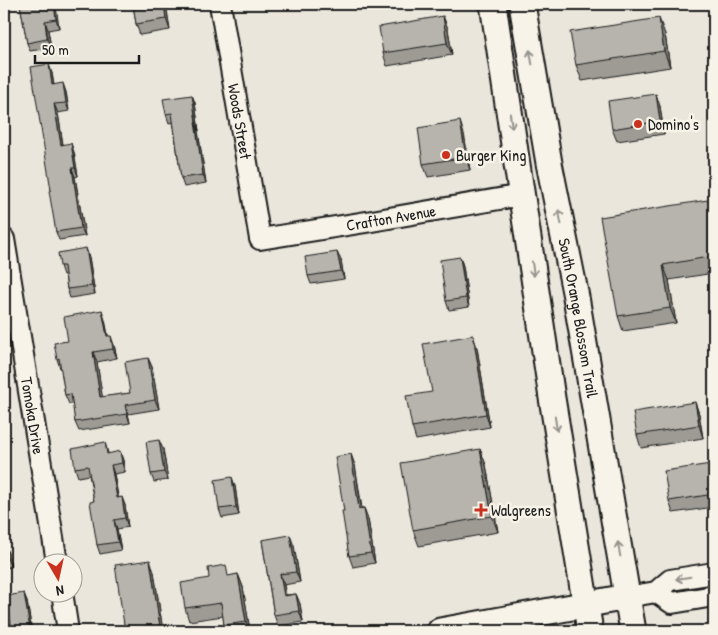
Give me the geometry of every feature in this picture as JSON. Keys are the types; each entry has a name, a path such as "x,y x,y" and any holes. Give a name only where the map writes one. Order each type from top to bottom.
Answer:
{"main road":[{"path":"493,4 552,398 590,631"},
{"name":"South Orange Blossom Trail","path":"522,4 549,163 576,297 632,631"},
{"path":"440,631 627,597"}],"street":[{"name":"Woods Street","path":"220,4 260,239"},
{"name":"Crafton Avenue","path":"260,239 522,195"},
{"name":"Tomoka Drive","path":"4,239 55,552"},
{"path":"627,597 656,592 670,580 714,573"},
{"path":"656,592 672,603 714,596"},
{"path":"64,602 68,631"}],"building":[{"path":"20,4 54,4 56,19 45,21 47,39 27,43"},
{"path":"133,4 164,4 166,19 136,24"},
{"path":"443,16 447,43 383,53 379,27"},
{"path":"659,18 664,51 576,65 570,32"},
{"path":"49,64 52,85 63,83 66,103 54,104 61,145 71,143 75,168 72,168 81,228 56,232 31,67"},
{"path":"656,94 660,121 612,129 608,101"},
{"path":"192,95 203,175 181,178 172,113 166,114 163,99"},
{"name":"Burger King","path":"460,121 466,157 423,164 418,128"},
{"path":"714,199 714,256 663,265 670,308 618,316 600,217"},
{"path":"86,248 92,286 67,289 64,266 60,266 58,253"},
{"path":"337,252 341,271 308,276 305,257"},
{"path":"460,257 466,298 446,301 440,260"},
{"path":"102,310 107,336 111,336 113,349 93,352 100,397 130,393 125,362 148,358 155,400 125,405 127,414 75,422 71,394 65,395 59,358 57,359 54,343 68,341 64,317"},
{"path":"473,335 486,414 412,427 406,396 432,392 423,344"},
{"path":"695,402 699,425 637,435 633,412"},
{"path":"159,440 164,472 151,474 146,442"},
{"path":"105,442 107,454 120,451 122,463 111,465 117,498 122,497 125,518 114,520 118,542 97,545 90,502 94,501 88,466 75,468 72,449"},
{"name":"Walgreens","path":"480,449 492,516 413,530 401,463"},
{"path":"351,454 359,509 364,508 371,553 349,556 335,457"},
{"path":"711,464 714,494 669,501 664,471"},
{"path":"232,477 236,507 219,509 215,480"},
{"path":"290,535 296,572 280,574 284,596 296,594 299,611 274,615 262,540"},
{"path":"5,545 7,559 4,559"},
{"path":"150,560 160,627 125,631 115,565"},
{"path":"226,565 228,576 238,574 246,622 224,625 221,603 185,608 181,583 209,578 208,568"},
{"path":"24,593 30,629 12,631 7,596"}],"place":[{"name":"Domino's","path":"638,124"},
{"name":"Burger King","path":"446,155"},
{"name":"Walgreens","path":"481,510"}]}
